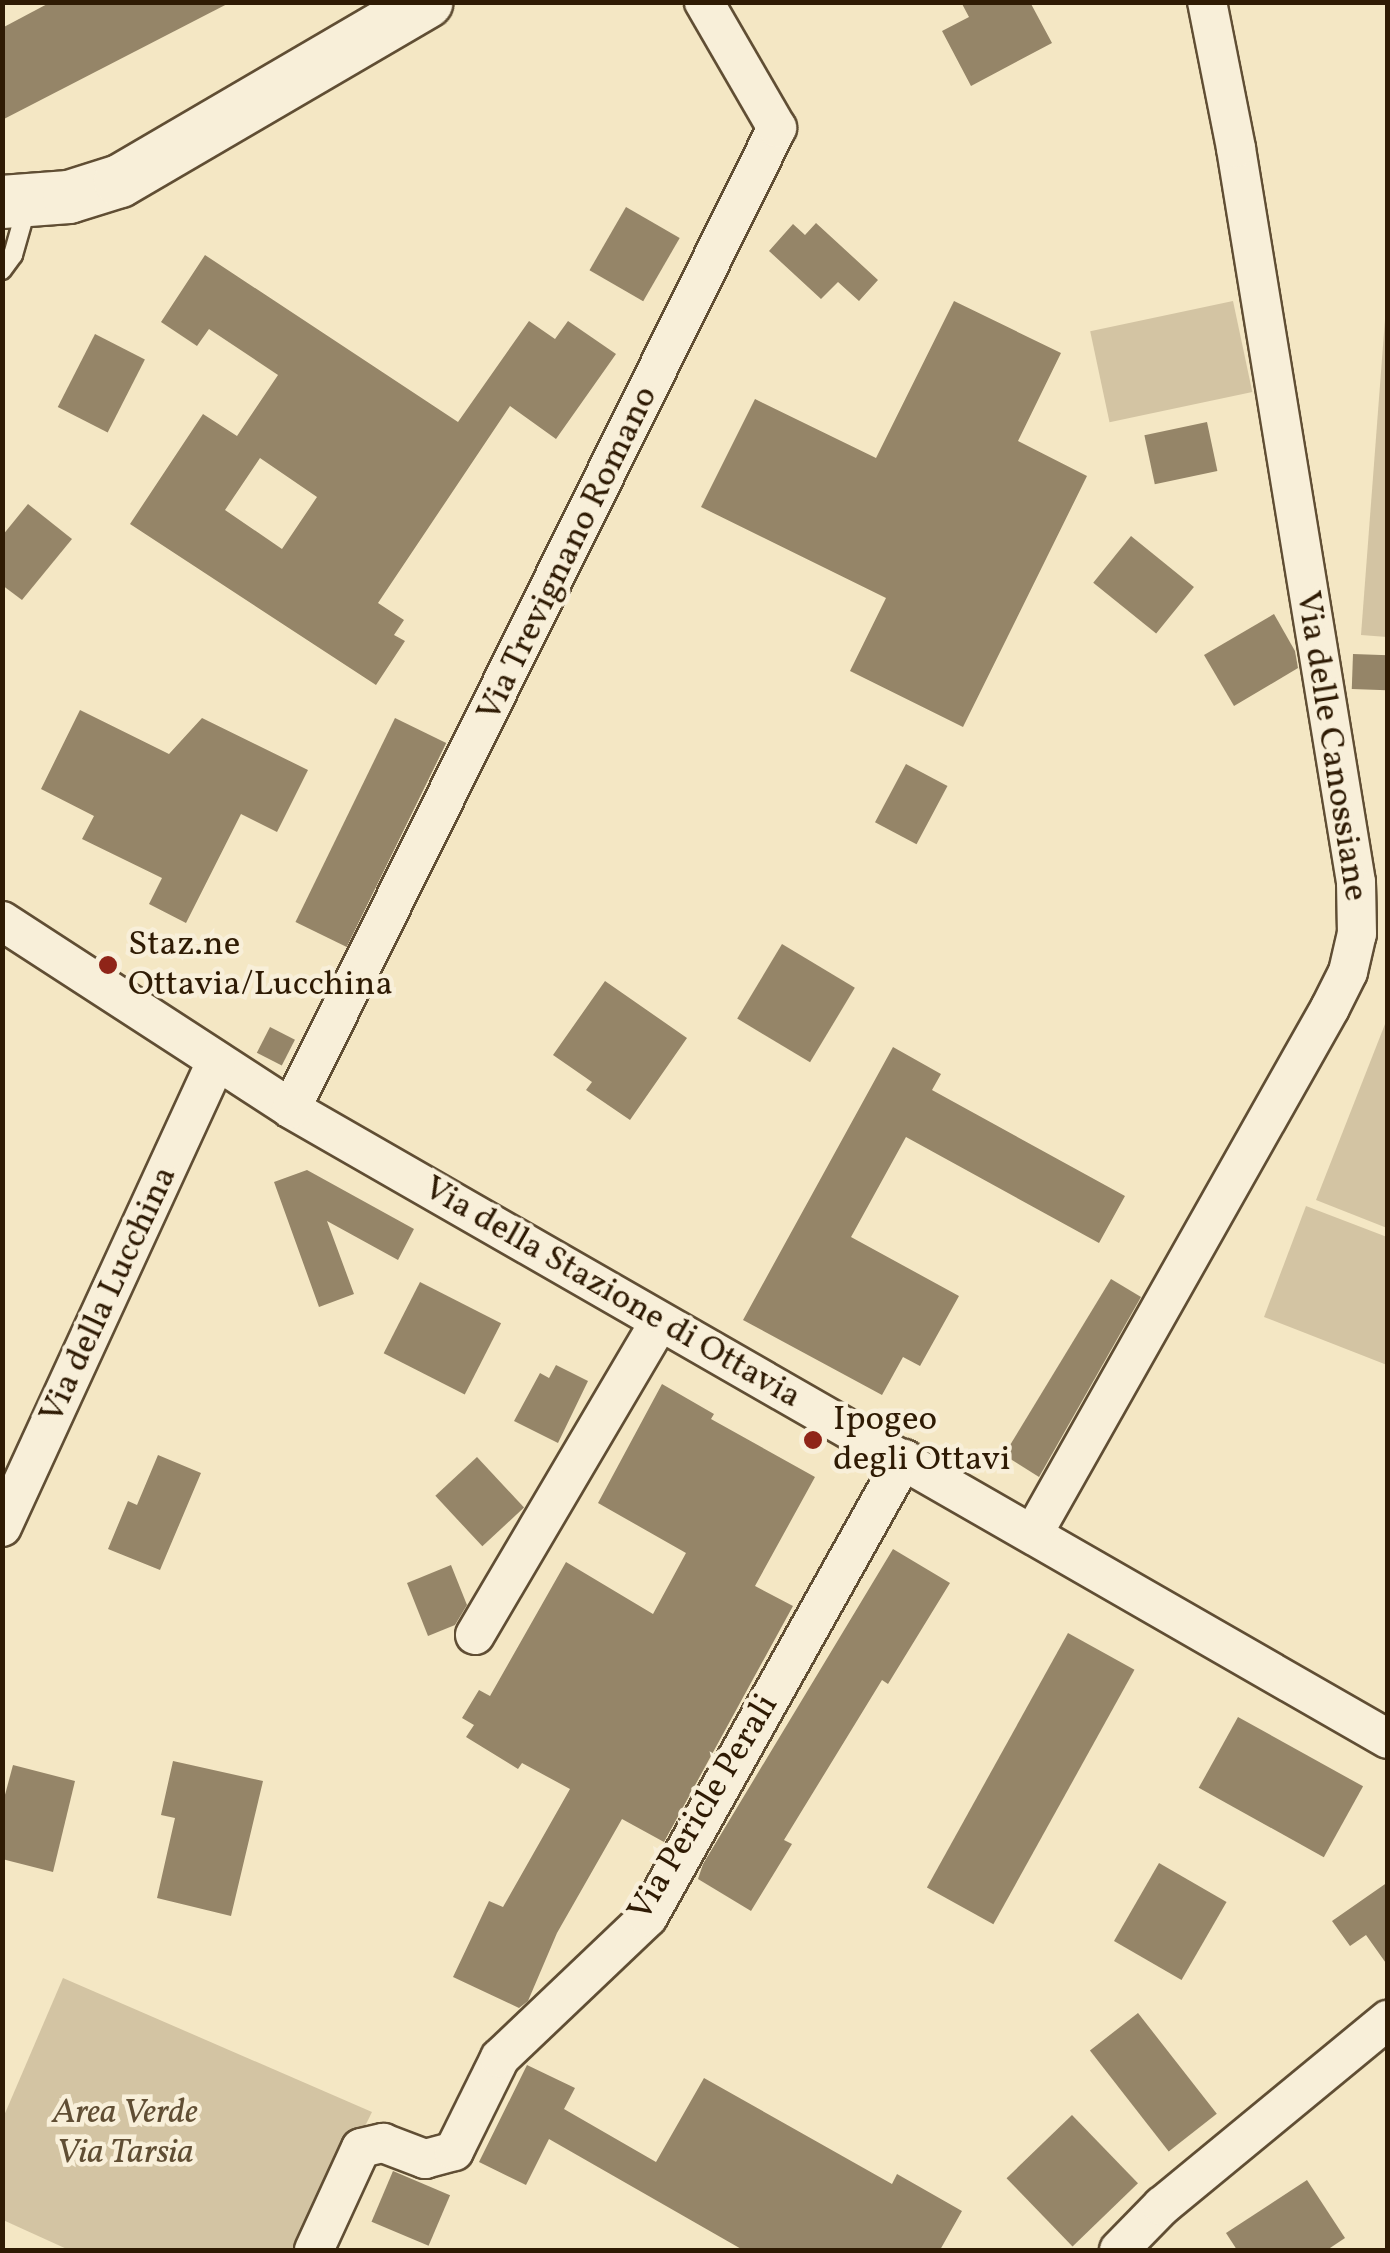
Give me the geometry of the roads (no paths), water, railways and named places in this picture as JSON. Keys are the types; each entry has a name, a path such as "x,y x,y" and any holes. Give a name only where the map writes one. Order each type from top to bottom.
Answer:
{"street":[{"path":"15,202 69,197 133,175 426,2"},
{"name":"Via Trevignano Romano","path":"291,1108 778,128 704,2"},
{"name":"Via delle Canossiane","path":"1033,1534 1330,1008 1348,972 1357,934 1350,843 1236,148 1207,2"},
{"name":"Via della Stazione di Ottavia","path":"2,920 291,1108 1388,1739"},
{"name":"Via della Lucchina","path":"2,1528 216,1062"},
{"path":"475,1634 659,1323"},
{"name":"Via Pericle Perali","path":"314,2250 361,2148 380,2143 426,2159 454,2152 500,2058 648,1916 904,1459"},
{"path":"1118,2250 1162,2206 1388,2020"}],"lane":[{"path":"2,270 13,255 15,202"}],"place":[{"name":"Staz.ne Ottavia/Lucchina","path":"108,965"},
{"name":"Ipogeo degli Ottavi","path":"813,1440"}],"park label":[{"name":"Area Verde Via Tarsia","path":"125,2133"}]}
